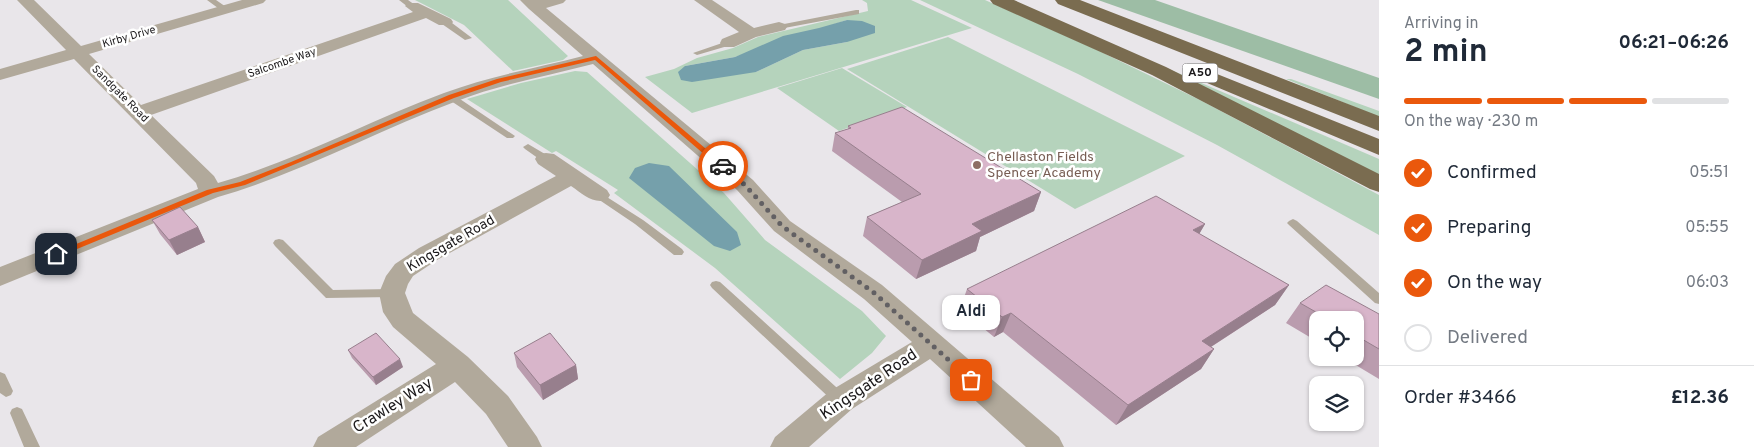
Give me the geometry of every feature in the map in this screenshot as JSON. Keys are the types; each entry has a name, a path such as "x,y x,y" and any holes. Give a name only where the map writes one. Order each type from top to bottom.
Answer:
{"highway":[{"path":"1000,0 1062,26 1167,75 1379,184"},
{"name":"A50","path":"1019,0 1379,148"},
{"name":"A50","path":"1064,0 1379,124"},
{"path":"1079,0 1379,105"}],"street":[{"name":"Sandgate Road","path":"25,0 206,181 210,192"},
{"name":"Kirby Drive","path":"0,74 78,52 218,5 258,0"},
{"path":"531,3 558,0"},
{"path":"702,0 752,33"},
{"path":"531,3 745,185 782,226 873,292 930,345 1048,447"},
{"name":"Salcombe Way","path":"138,113 413,6 445,22"},
{"path":"728,43 752,33 779,28"},
{"path":"0,277 210,192 243,183 294,164 451,96 499,80 596,58"},
{"path":"537,153 599,195"},
{"name":"Kingsgate Road","path":"392,293 395,282 404,270 428,254 571,177"},
{"path":"392,293 397,312 458,365 497,406 526,447"},
{"name":"Kingsgate Road","path":"786,447 841,400 930,345"},
{"name":"Crawley Way","path":"329,447 458,365"}],"lane":[{"path":"779,28 856,12"},
{"path":"445,22 468,38"},
{"path":"697,54 728,43"},
{"path":"451,96 510,136"},
{"path":"599,195 639,222 678,252"},
{"path":"1293,223 1379,300"},
{"path":"279,243 330,295 392,293"},
{"path":"716,285 841,400"},
{"path":"0,378 6,391"},
{"path":"17,413 32,447"}],"green space":[{"path":"415,0 508,0 568,56 563,60 513,71 464,25"},
{"path":"862,0 911,0 972,28 692,113 645,77 674,69 697,58 733,48 758,37 868,11 867,3","holes":["847,20 847,42 803,50 756,72 685,66 735,57"]},
{"path":"920,0 985,0 1095,49 1202,101 1379,195 1379,235 1217,145 1078,74"},
{"path":"1098,0 1155,0 1379,78 1379,99"},
{"path":"948,37 1185,156 1075,209 847,69"},
{"path":"1129,52 1379,159 1379,177"},
{"path":"842,68 907,107 839,131 777,88"},
{"path":"575,71 587,72 724,193 765,240 862,311 886,336 872,353 840,379 715,268 614,193 618,190 556,151 552,153 467,99 521,83"},
{"path":"1286,79 1291,79 1379,111 1379,117"}],"water":[{"path":"847,20 862,21 875,26 875,33 847,42 803,50 756,72 692,82 681,80 678,72 685,66 735,57 783,36"},
{"path":"649,163 669,166 737,232 741,245 730,251 714,246 629,178 635,168"}],"building":[{"path":"902,107 1041,192 972,224 982,231 922,260 867,217 921,194 835,133 851,128 848,126"},
{"path":"1156,196 1205,224 1193,230 1289,285 1202,341 1214,349 1128,405 1011,313 1002,317 967,289"},
{"path":"180,207 198,227 169,240 152,220"},
{"path":"1326,285 1379,314 1379,349 1364,340 1364,311 1314,311 1300,303"},
{"path":"376,333 400,359 373,377 348,350"},
{"path":"550,333 576,365 540,385 514,353"}],"way so far":[{"path":"723,166 745,185 782,226 873,292 971,380"}],"place":[{"name":"Chellaston Fields Spencer Academy","path":"977,165"},
{"name":"Aldi","path":"971,380"}],"route":[{"path":"56,254 210,192 243,183 294,164 451,96 499,80 596,58 723,166"}]}
